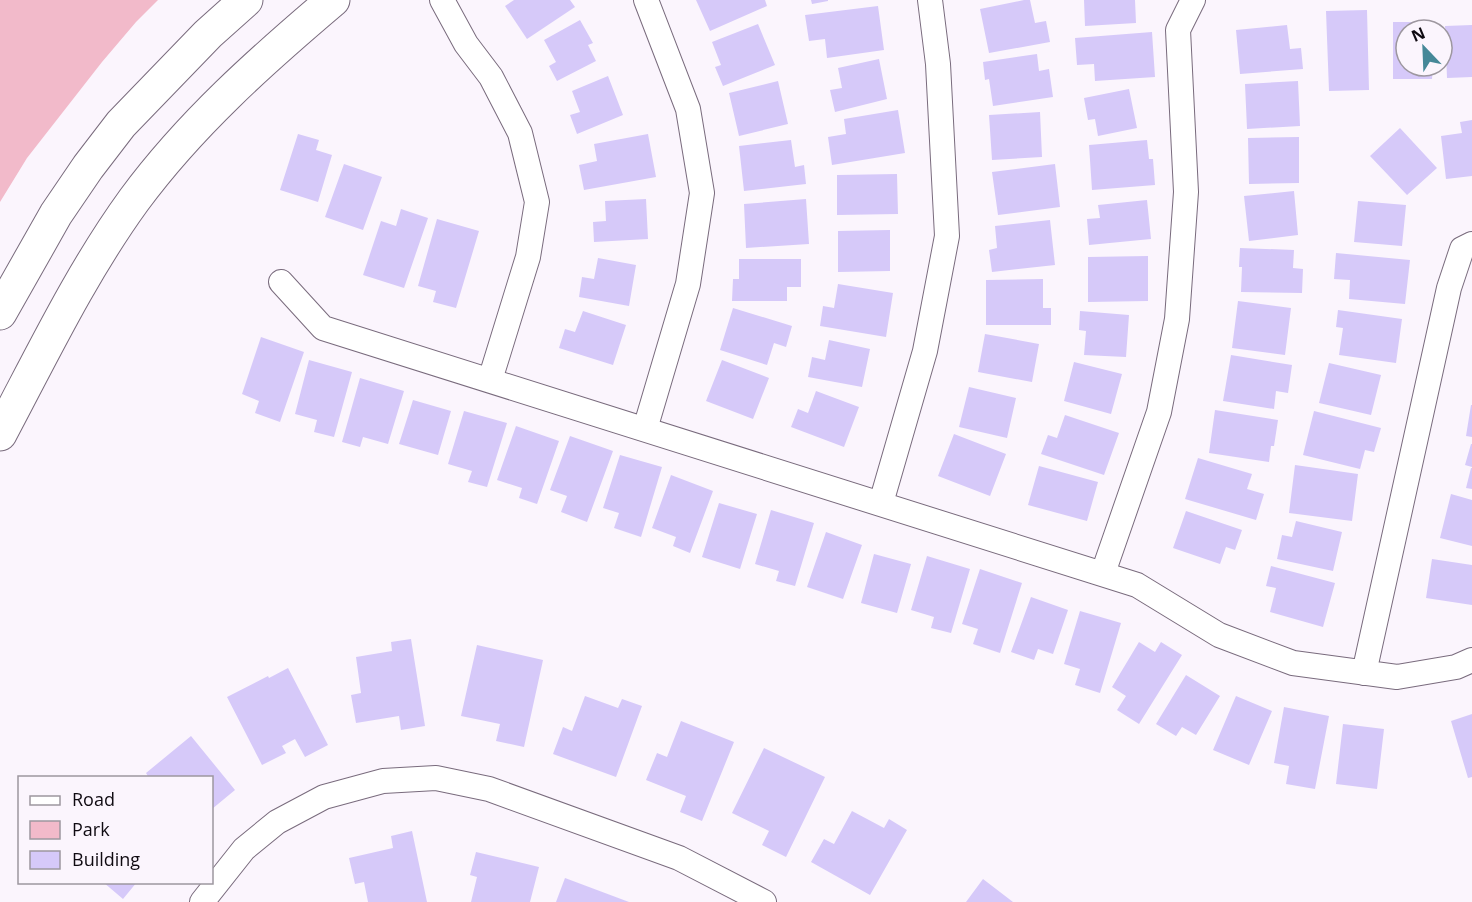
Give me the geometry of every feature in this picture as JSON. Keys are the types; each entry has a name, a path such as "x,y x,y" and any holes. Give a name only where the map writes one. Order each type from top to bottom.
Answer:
{"main road":[{"path":"0,313 56,214 87,167 121,124 208,34 246,0"},
{"path":"0,434 104,244 164,161 240,82 333,0"}],"street":[{"path":"442,0 466,44 491,77 520,134 537,202 528,257 490,380"},
{"path":"645,429 688,284 702,193 688,110 646,0"},
{"path":"881,503 926,351 947,236 938,64 930,0"},
{"path":"1103,573 1159,412 1177,319 1186,192 1178,30 1193,0"},
{"path":"1364,673 1449,288 1462,249 1472,244"},
{"path":"281,282 323,328 1103,573 1137,585 1220,635 1293,663 1397,677 1456,667 1472,660"},
{"path":"202,902 244,849 277,822 324,797 383,781 436,778 489,789 679,858 764,902"}],"green space":[{"path":"0,0 158,0 102,62 27,158 0,202"}],"building":[{"path":"514,0 570,0 575,7 527,39 505,6"},
{"path":"696,0 765,0 767,6 710,31"},
{"path":"811,0 828,0 828,1 812,4"},
{"path":"1030,0 1035,23 1046,21 1050,42 989,53 980,9"},
{"path":"1084,0 1135,0 1136,23 1085,26"},
{"path":"878,6 884,50 827,58 825,39 809,41 805,15"},
{"path":"1367,10 1369,90 1329,91 1326,11"},
{"path":"580,20 593,43 588,45 596,61 557,81 549,66 556,62 544,40"},
{"path":"1394,22 1394,78 1432,78 1393,79"},
{"path":"758,24 775,65 723,86 715,67 721,65 712,42"},
{"path":"1287,25 1290,49 1301,48 1303,69 1240,74 1236,30"},
{"path":"1472,25 1472,77 1454,78 1454,26"},
{"path":"1152,32 1155,77 1095,81 1094,64 1077,65 1075,38"},
{"path":"1037,54 1039,71 1049,69 1053,97 993,106 989,79 985,80 983,62"},
{"path":"879,59 887,99 835,112 830,90 842,88 838,68"},
{"path":"608,76 623,115 577,134 570,115 580,112 572,91"},
{"path":"778,81 788,124 739,136 729,93"},
{"path":"1298,81 1300,126 1247,129 1245,84"},
{"path":"1129,89 1137,128 1098,136 1095,119 1088,120 1084,98"},
{"path":"898,110 905,153 832,165 828,137 846,134 844,119"},
{"path":"1040,112 1042,157 992,160 989,115"},
{"path":"1472,120 1472,176 1446,179 1441,136 1462,133 1460,122"},
{"path":"1400,128 1437,168 1407,195 1370,156"},
{"path":"298,134 319,140 316,150 332,155 318,202 280,190"},
{"path":"648,134 656,177 584,190 579,165 597,161 594,144"},
{"path":"1299,137 1299,183 1249,184 1248,138"},
{"path":"791,140 795,167 804,165 806,184 744,191 739,146"},
{"path":"1147,140 1149,159 1153,159 1155,185 1092,190 1089,145"},
{"path":"344,164 382,177 363,230 325,217"},
{"path":"1055,164 1060,207 998,215 992,172"},
{"path":"897,174 898,214 837,215 837,175"},
{"path":"1294,191 1298,235 1249,241 1244,196"},
{"path":"646,199 648,239 594,242 593,222 606,221 605,201"},
{"path":"806,199 809,244 746,248 744,204"},
{"path":"1147,200 1151,239 1089,245 1087,219 1100,218 1098,205"},
{"path":"1358,201 1406,205 1402,246 1354,242"},
{"path":"401,209 428,218 404,288 363,275 381,221 396,226"},
{"path":"437,219 479,231 456,308 433,302 436,291 418,286"},
{"path":"1050,220 1055,265 992,272 989,250 997,248 995,226"},
{"path":"890,230 890,271 838,272 838,231"},
{"path":"1240,248 1294,250 1293,268 1303,269 1302,293 1241,292"},
{"path":"1336,253 1410,260 1405,304 1349,299 1350,280 1334,279"},
{"path":"1148,256 1148,301 1088,302 1088,257"},
{"path":"598,258 636,265 629,306 579,297 582,277 594,279"},
{"path":"739,259 801,259 801,287 787,287 787,301 732,301 733,279 739,279"},
{"path":"1043,279 1043,308 1051,308 1051,325 986,325 986,280"},
{"path":"838,284 893,293 886,337 820,326 823,306 834,308"},
{"path":"1238,301 1291,308 1285,355 1232,348"},
{"path":"733,308 792,326 786,347 774,343 767,365 720,350"},
{"path":"1338,310 1402,319 1396,363 1339,355 1343,328 1336,327"},
{"path":"583,311 626,325 613,365 559,348 565,329 575,332"},
{"path":"1080,311 1129,315 1126,357 1084,355 1086,331 1079,330"},
{"path":"985,334 1039,344 1032,382 978,372"},
{"path":"261,337 304,352 280,422 255,413 259,401 242,394"},
{"path":"829,340 870,349 862,387 808,377 812,357 825,360"},
{"path":"1231,355 1292,365 1288,393 1276,391 1274,409 1223,401"},
{"path":"309,360 352,372 334,437 314,432 317,420 295,414"},
{"path":"722,360 769,378 753,419 706,401"},
{"path":"1074,362 1122,374 1111,414 1064,401"},
{"path":"1329,363 1381,375 1371,415 1319,403"},
{"path":"360,378 404,391 388,444 363,437 360,447 342,442"},
{"path":"969,387 1016,398 1007,438 959,427"},
{"path":"816,391 859,407 844,447 791,427 798,409 808,413"},
{"path":"413,400 451,411 438,455 399,444"},
{"path":"1472,405 1472,437 1466,436"},
{"path":"1215,410 1278,420 1269,462 1209,453"},
{"path":"464,411 507,423 487,487 468,482 472,471 448,464"},
{"path":"1314,411 1381,428 1374,452 1365,450 1360,469 1303,455"},
{"path":"1065,415 1119,433 1104,475 1041,454 1048,435 1057,438"},
{"path":"516,426 559,441 537,504 519,498 522,488 497,480"},
{"path":"954,434 1006,454 990,496 938,476"},
{"path":"570,436 613,451 587,522 561,512 567,496 550,490"},
{"path":"1472,444 1472,467 1465,465"},
{"path":"620,455 662,467 641,537 614,528 619,513 603,508"},
{"path":"1198,458 1252,474 1247,489 1264,494 1256,520 1185,499"},
{"path":"1295,465 1358,474 1352,521 1289,513"},
{"path":"1039,466 1098,482 1087,521 1028,505"},
{"path":"1472,468 1472,489 1466,488"},
{"path":"671,475 713,491 690,553 673,546 676,537 652,528"},
{"path":"1451,494 1472,500 1472,546 1440,538"},
{"path":"719,503 757,514 740,569 702,557"},
{"path":"771,510 814,523 795,586 776,581 779,571 755,564"},
{"path":"1186,511 1242,530 1235,550 1226,547 1220,564 1173,548"},
{"path":"1296,521 1342,532 1333,571 1277,559 1282,535 1292,537"},
{"path":"826,532 862,545 843,599 807,587"},
{"path":"874,554 911,564 897,613 861,603"},
{"path":"927,556 970,569 951,633 931,628 934,617 911,610"},
{"path":"1432,559 1472,565 1472,605 1426,598"},
{"path":"1271,566 1335,583 1323,627 1270,612 1276,588 1266,586"},
{"path":"980,569 1022,583 1000,653 973,644 978,629 962,624"},
{"path":"1031,597 1068,610 1053,654 1038,649 1034,660 1011,652"},
{"path":"1080,611 1121,623 1100,693 1075,685 1080,669 1064,664"},
{"path":"411,639 425,726 401,730 399,716 356,723 351,695 361,693 356,657 392,651 391,642"},
{"path":"1139,642 1155,652 1161,642 1182,655 1139,724 1117,710 1126,696 1112,687"},
{"path":"477,645 543,660 524,747 496,741 500,724 461,716"},
{"path":"288,668 328,745 305,757 295,739 282,746 286,753 262,765 227,697"},
{"path":"1186,675 1220,696 1196,735 1182,727 1176,736 1156,724"},
{"path":"585,696 618,708 622,699 642,706 616,777 553,754 563,727 572,731"},
{"path":"1236,696 1272,711 1249,765 1213,750"},
{"path":"1284,707 1329,716 1315,789 1286,784 1289,766 1274,763"},
{"path":"1472,714 1472,777 1468,778 1451,721"},
{"path":"681,721 734,742 702,821 680,812 686,796 646,780 657,753 667,757"},
{"path":"1343,724 1384,729 1377,789 1336,784"},
{"path":"191,736 235,790 213,808 213,776 148,776 146,773"},
{"path":"764,748 825,777 786,857 762,845 769,831 732,813"},
{"path":"852,811 884,828 889,819 907,830 870,895 811,862 824,839 834,844"},
{"path":"412,831 427,902 368,902 364,882 355,884 349,858 393,848 391,836"},
{"path":"476,852 539,867 530,902 471,902 477,877 470,875"},
{"path":"565,878 629,902 556,902"},
{"path":"983,879 1013,902 966,902"},
{"path":"105,884 135,884 123,899"}]}
